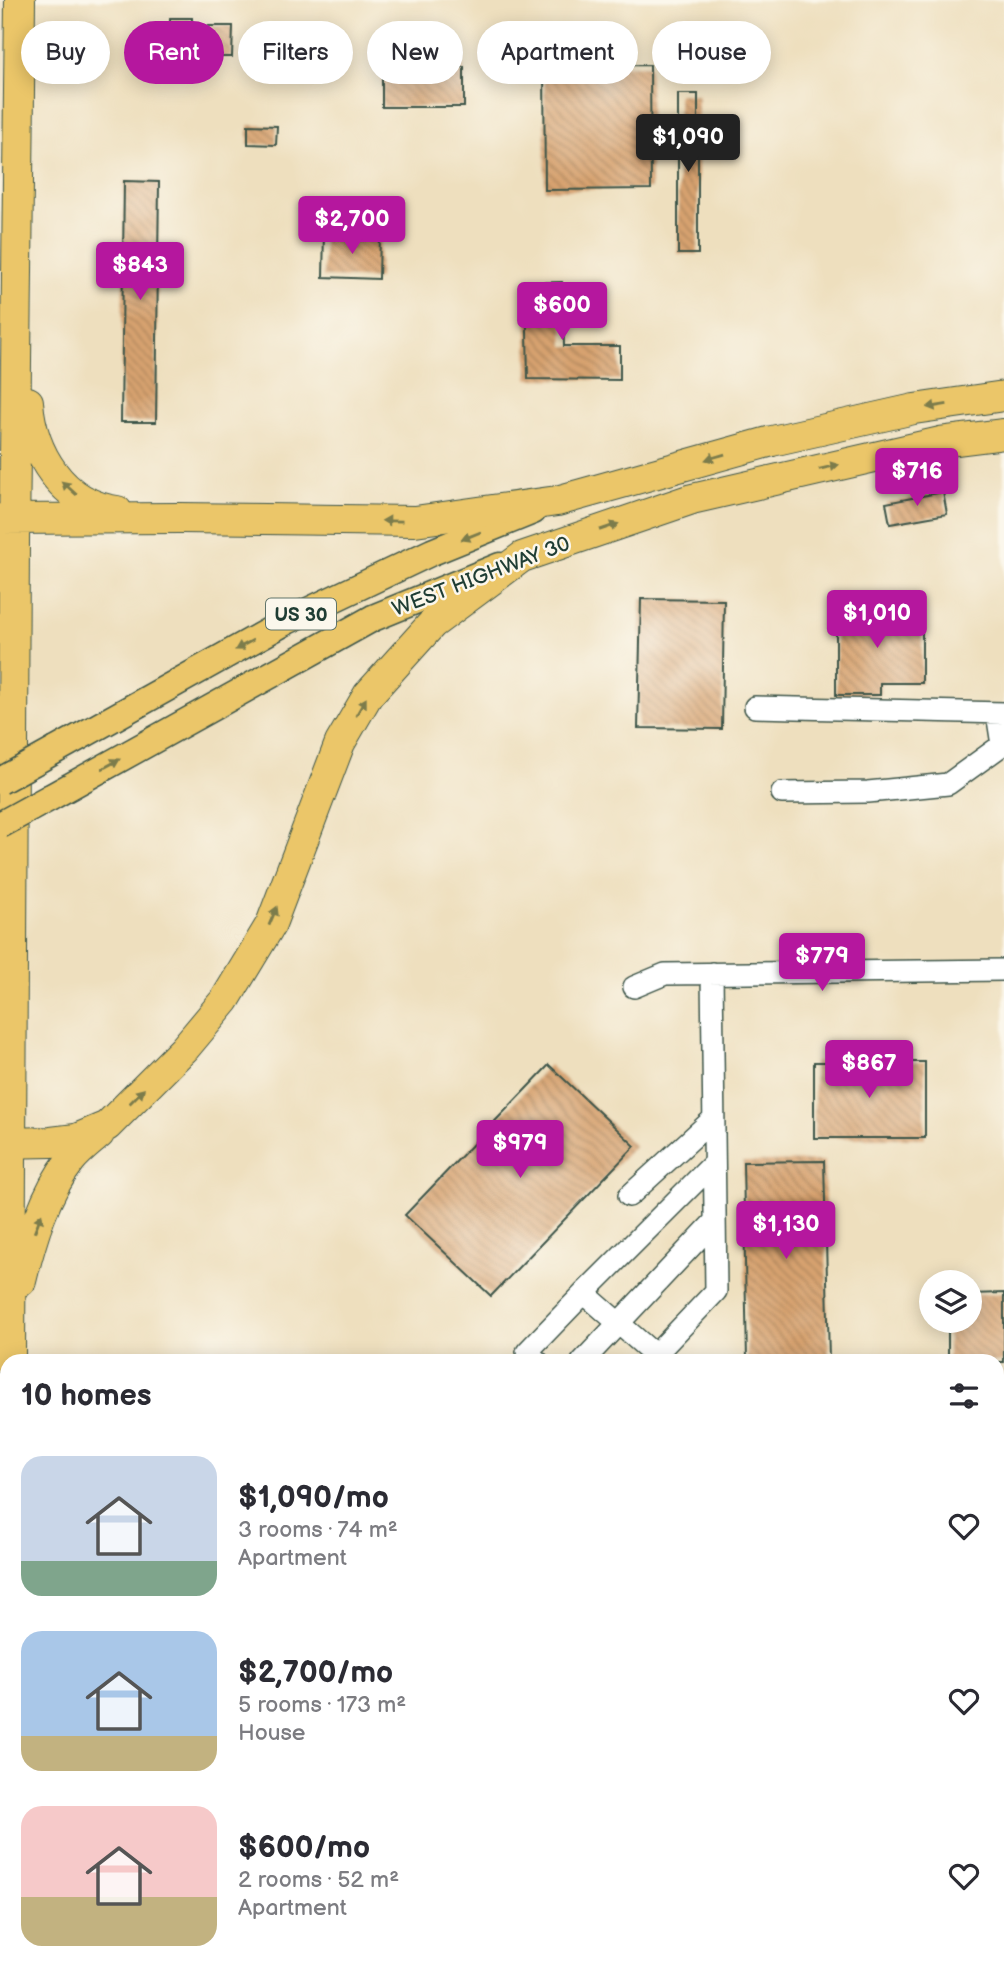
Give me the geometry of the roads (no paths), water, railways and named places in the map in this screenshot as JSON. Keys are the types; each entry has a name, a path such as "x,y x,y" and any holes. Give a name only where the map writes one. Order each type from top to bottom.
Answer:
{"highway":[{"path":"10,1354 5,1144 7,520 17,251 20,0"},
{"path":"17,251 30,419 38,449 48,467 85,501 111,510 180,518"},
{"name":"WEST HIGHWAY 30","path":"557,501 772,441 914,409 1004,396"},
{"name":"WEST HIGHWAY 30","path":"522,557 692,499 940,442 1004,434"},
{"path":"7,520 180,518 415,521 557,501"},
{"path":"11,1354 21,1282 39,1221 52,1191 71,1160 184,1049 225,1000 271,924 340,743 368,695 432,624 522,557"},
{"path":"5,1144 76,1139 107,1126"}],"main road":[{"name":"WEST HIGHWAY 30","path":"0,781 287,621 432,552 557,501"},
{"name":"WEST HIGHWAY 30","path":"0,825 373,618 522,557"}],"street":[{"path":"755,707 1001,713 1002,745 948,784 868,792 782,793"},
{"path":"634,988 666,974 1004,970"},
{"path":"656,1354 716,1291 712,973"},
{"path":"629,1196 713,1119"},
{"path":"529,1354 527,1352 583,1293 713,1164"},
{"path":"590,1354 617,1322 714,1222"},
{"path":"583,1293 654,1354"}]}
